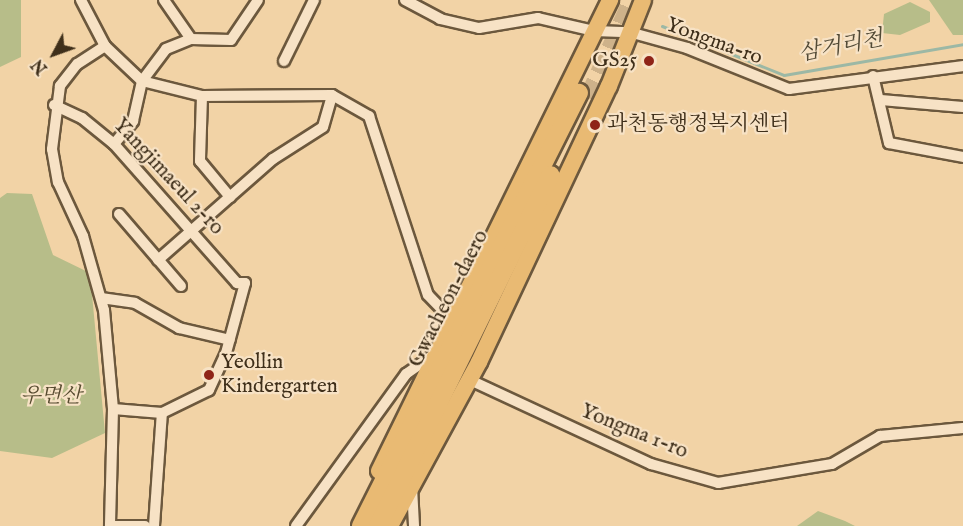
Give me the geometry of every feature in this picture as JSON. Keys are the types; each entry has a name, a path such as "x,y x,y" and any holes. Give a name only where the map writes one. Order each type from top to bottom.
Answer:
{"highway":[{"name":"Gwacheon-daero","path":"361,526 584,96 378,526"}],"main road":[{"path":"353,526 447,328 610,0"},
{"path":"390,526 470,380 643,0"}],"street":[{"path":"81,0 105,46 142,81 202,96 332,95 369,116 428,295 448,316 447,328"},
{"path":"164,0 191,39"},
{"path":"114,144 133,121 142,81 166,49 191,39 231,40 258,0"},
{"path":"284,61 314,0"},
{"name":"Yongma-ro","path":"405,0 440,19 479,28 538,18 594,31 629,32 687,48 789,89 873,76 963,66"},
{"path":"105,46 77,64 54,105 58,182 83,236 101,298 113,409 112,526 145,526"},
{"path":"873,76 881,100 889,143 963,157"},
{"path":"158,260 273,159 323,127 332,95"},
{"path":"202,96 200,161 230,197"},
{"path":"881,100 963,107"},
{"name":"Yangjimaeul 2-ro","path":"54,105 82,118 114,144 237,283 245,283 230,340"},
{"path":"119,214 181,286"},
{"path":"101,298 135,303 179,328 230,340 209,390 162,413 113,409"},
{"path":"296,526 406,374 436,353"},
{"name":"Yongma 1-ro","path":"470,380 651,464 718,483 832,464 880,436 963,428"},
{"path":"154,526 162,413"},
{"path":"412,487 414,526"}],"green space":[{"path":"0,0 21,0 21,57 0,67"},
{"path":"929,0 963,0 963,35 953,35"},
{"path":"910,2 930,12 930,22 900,35 882,33 884,14"},
{"name":"우면산","path":"7,193 32,194 53,255 90,273 105,433 52,458 0,451 0,198"},
{"path":"818,511 845,521 855,526 797,526"}],"waterway":[{"name":"삼거리천","path":"662,26 784,75 963,44"}],"tunnel":[{"path":"588,98 632,0"}],"place":[{"name":"GS25","path":"649,61"},
{"name":"과천동행정복지센터","path":"595,125"},
{"name":"Yeollin Kindergarten","path":"209,375"}]}
